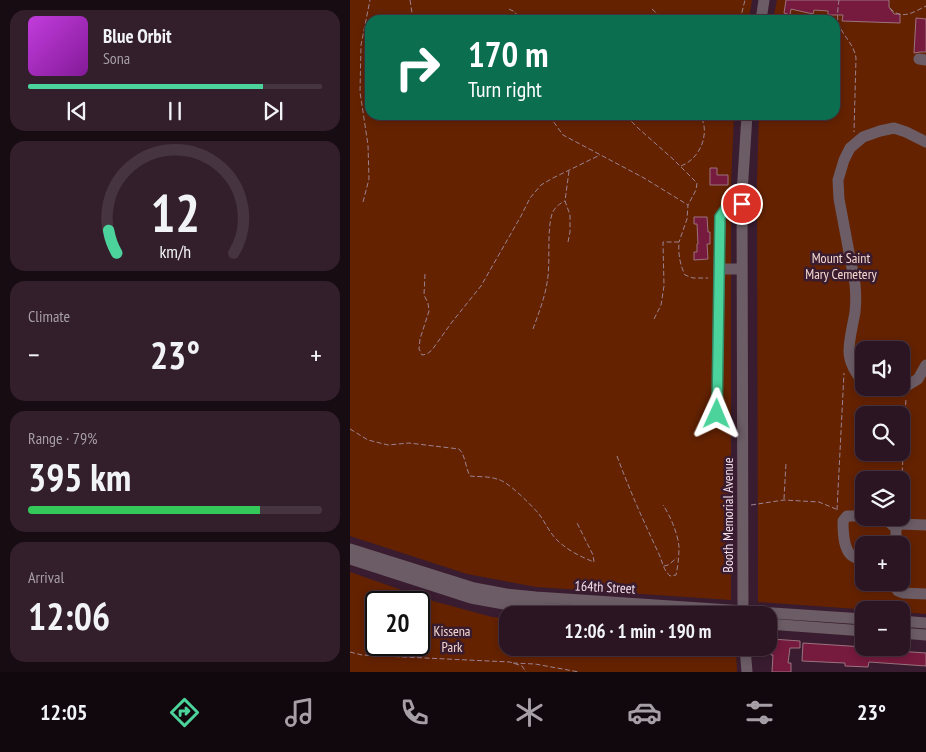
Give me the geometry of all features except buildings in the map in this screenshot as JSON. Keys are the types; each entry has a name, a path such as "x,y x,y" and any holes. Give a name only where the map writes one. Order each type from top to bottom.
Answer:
{"street":[{"path":"762,15 764,0"},
{"name":"Booth Memorial Avenue","path":"743,606 742,204 747,120"},
{"path":"855,370 849,351 856,295 839,199 838,180 844,160 850,148 863,137 880,131 894,128 926,142"},
{"path":"717,414 720,217 727,207 742,204"},
{"path":"719,273 742,269"},
{"path":"910,384 918,379 926,366"},
{"path":"855,515 842,513 847,551 855,557"},
{"path":"896,536 896,528 900,524 926,525"},
{"name":"164th Street","path":"350,549 474,588 506,594 652,606"},
{"name":"164th Street","path":"350,559 471,598 520,606"},
{"path":"898,591 926,594"},
{"name":"164th Street","path":"777,615 855,619"},
{"path":"910,622 926,623"},
{"path":"777,625 855,630"},
{"path":"910,634 926,635"},
{"path":"746,656 747,672"}],"path":[{"path":"367,15 370,0"},
{"path":"410,0 412,15"},
{"path":"741,15 745,0"},
{"path":"838,15 839,0"},
{"path":"890,8 894,12 907,15 926,6"},
{"path":"509,9 517,15"},
{"path":"652,9 659,15"},
{"path":"362,202 369,180 368,145 360,92 361,45 365,25"},
{"path":"840,26 855,51 856,58 854,145"},
{"path":"553,120 563,135 644,178 688,206"},
{"path":"630,120 697,183 696,190 688,206 687,219 680,242 681,268 685,276 693,278 719,273"},
{"path":"680,166 686,164 698,152 705,133 702,120"},
{"path":"425,274 424,295 429,311 420,339 419,349 422,355 432,350 481,286 530,198 541,185 600,155"},
{"path":"568,242 570,215 565,200 569,170"},
{"path":"534,329 548,278 552,213 560,202 565,200"},
{"path":"654,319 661,305 664,286 663,242 680,242"},
{"path":"751,505 784,500 819,502 842,513 845,366 851,360"},
{"path":"902,471 906,396"},
{"path":"350,429 368,440 388,445 409,443 460,449 464,454 470,476 497,479 505,482 538,513 556,540 584,558 594,562 593,555 577,523"},
{"path":"617,456 631,493 660,557 664,571 670,576 676,575 679,546 667,511 663,505"},
{"path":"784,500 786,463"},
{"path":"663,566 678,558"},
{"path":"350,652 362,655 510,662 579,672"},
{"path":"510,662 522,666 526,672"},
{"path":"560,668 562,672"}],"green space":[{"path":"350,0 752,0 750,15 365,15 365,120 734,120 731,185 731,600 536,587 467,574 350,536"},
{"name":"Mount Saint Mary Cemetery","path":"777,0 926,0 926,614 910,613 910,601 855,601 855,609 758,602 757,182 759,120 840,120 840,15 774,15"},
{"name":"Kissena Park","path":"350,572 404,591 365,591 365,656 430,656 430,600 499,617 499,656 736,656 737,672 350,672"}],"route":[{"path":"717,414 720,217 727,207 742,204"}]}
